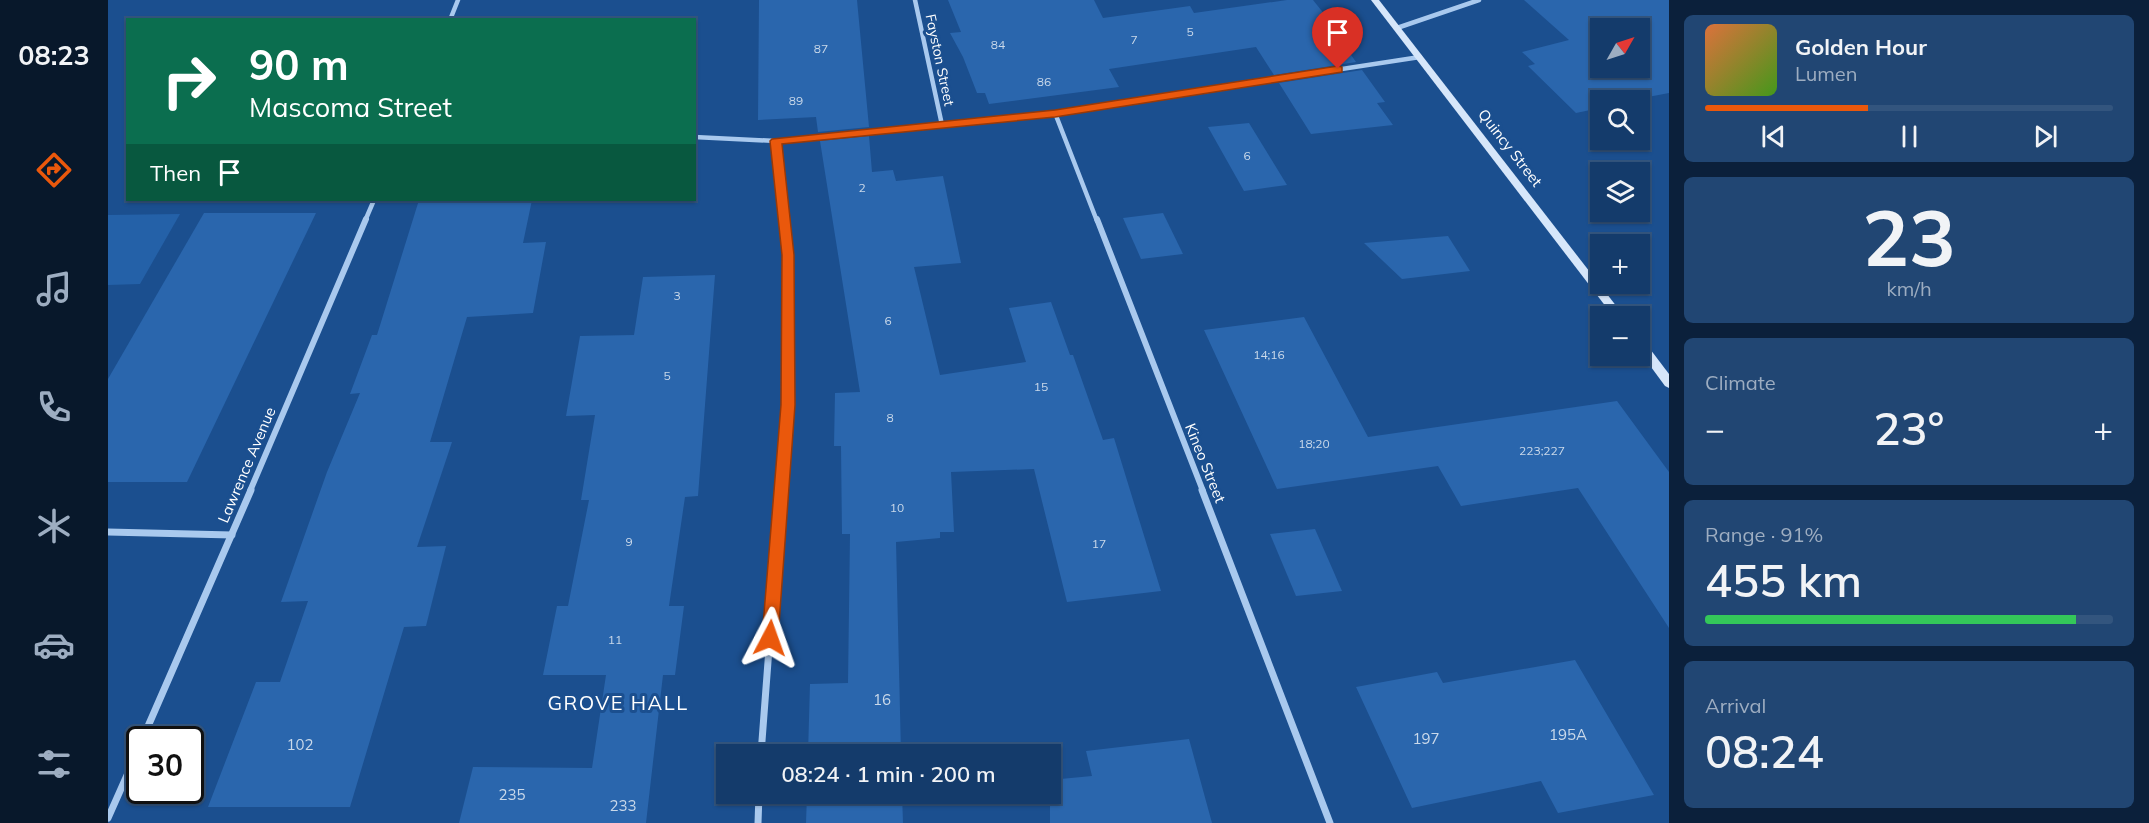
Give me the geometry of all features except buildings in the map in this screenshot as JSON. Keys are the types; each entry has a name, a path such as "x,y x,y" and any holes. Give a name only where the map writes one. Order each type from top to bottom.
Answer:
{"main road":[{"name":"Quincy Street","path":"1375,0 1611,306"},
{"path":"1650,357 1669,383"}],"street":[{"path":"451,18 458,0"},
{"name":"Fayston Street","path":"915,0 942,125"},
{"path":"1397,28 1479,0"},
{"path":"696,137 776,141 1055,113 1420,57"},
{"name":"Kineo Street","path":"1055,113 1258,632 1330,823"},
{"path":"762,744 788,405 788,255 776,141"},
{"name":"Lawrence Avenue","path":"148,726 374,201"},
{"path":"108,532 232,535"},
{"path":"108,818 126,778"},
{"path":"758,823 759,804"}],"shaded area":[{"path":"180,214 140,284 108,285 108,215"}],"district":[{"name":"GROVE HALL","path":"618,703"}],"route":[{"path":"770,638 788,405 788,255 776,141 1055,113 1338,69"}]}
